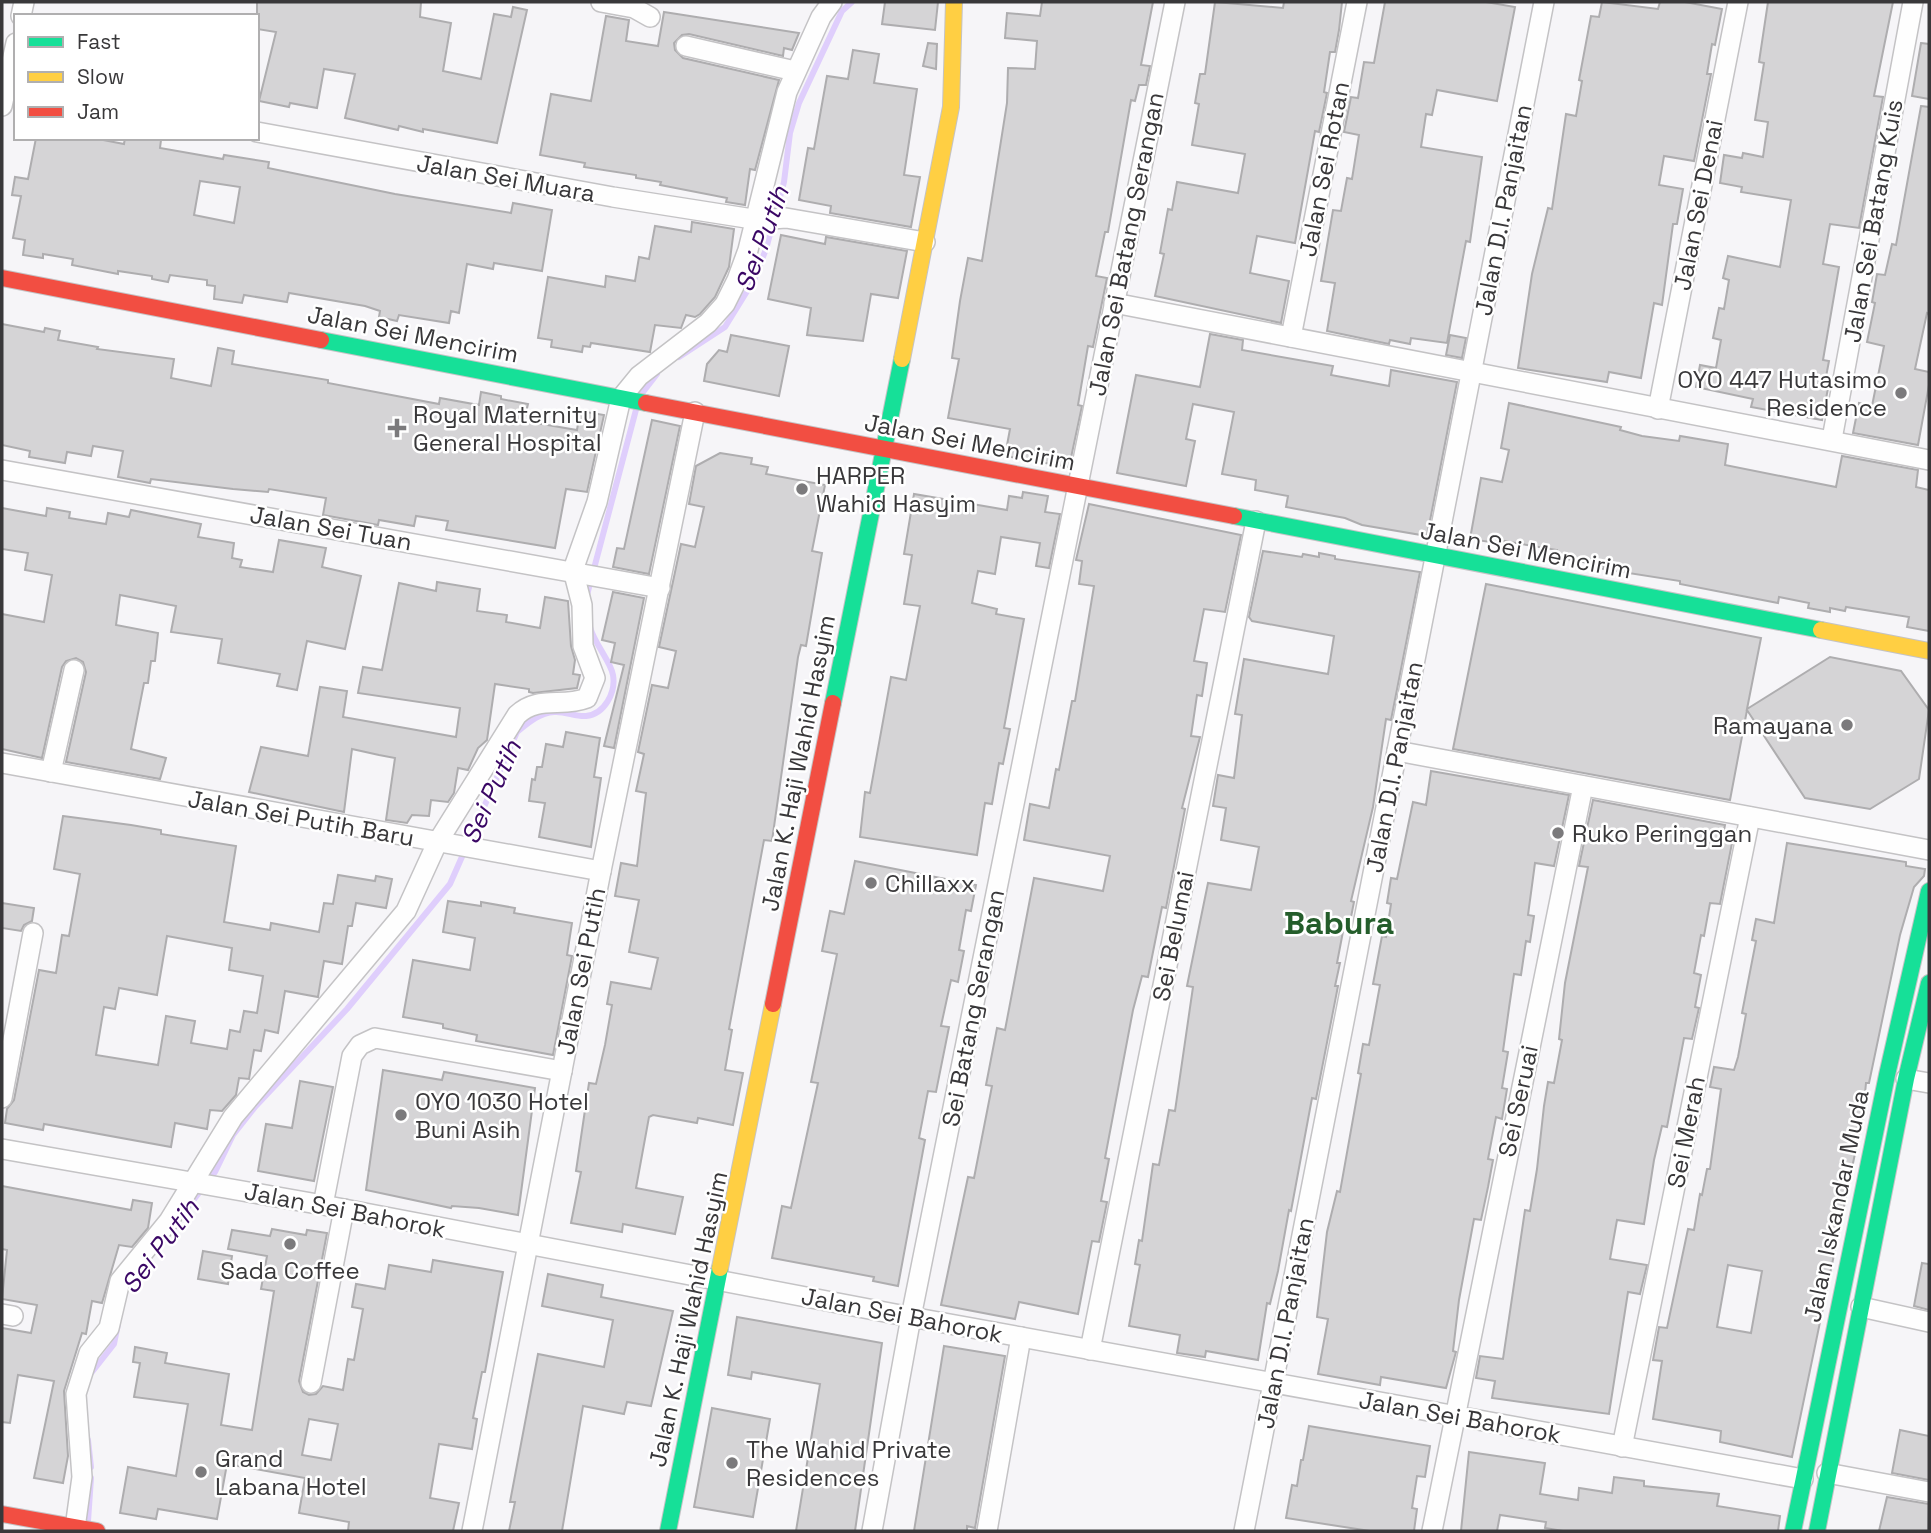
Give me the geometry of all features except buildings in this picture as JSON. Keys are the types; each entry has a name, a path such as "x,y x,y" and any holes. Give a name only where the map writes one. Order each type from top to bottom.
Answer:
{"street":[{"path":"601,2 634,8 650,17"},
{"path":"75,1528 82,1477 75,1403 84,1363 109,1328 120,1280 201,1183 233,1117 405,911 437,843 517,715 528,705 543,701 576,702 587,698 594,678 583,646 578,571 623,398 639,376 708,323 725,304 737,281 757,220 774,134 795,71 832,2"},
{"name":"Jalan K. Haji Wahid Hasyim","path":"668,1531 951,107 954,2"},
{"name":"Jalan Sei Batang Serangan","path":"1077,486 1175,2"},
{"name":"Jalan Sei Rotan","path":"1291,337 1357,2"},
{"name":"Jalan D.I. Panjaitan","path":"1244,1531 1544,2"},
{"name":"Jalan Sei Denai","path":"1658,409 1738,2"},
{"name":"Jalan Sei Batang Kuis","path":"1832,439 1913,2"},
{"path":"686,46 795,71"},
{"path":"6,96 14,54"},
{"name":"Jalan Sei Muara","path":"259,132 512,180 757,220 786,218 925,242"},
{"name":"Jalan Sei Mencirim","path":"2,278 1929,651"},
{"path":"1114,303 1658,409 1832,439 1929,460"},
{"name":"Jalan Sei Putih","path":"472,1531 601,871 695,412"},
{"name":"Jalan Sei Tuan","path":"2,470 578,571 660,588"},
{"name":"Sei Batang Serangan","path":"872,1531 911,1317 1077,486"},
{"name":"Sei Belumai","path":"1090,1350 1256,522"},
{"path":"51,772 74,670"},
{"path":"1397,751 1929,850"},
{"name":"Jalan Sei Putih Baru","path":"2,763 601,871"},
{"name":"Sei Seruai","path":"1432,1531 1453,1415 1583,786"},
{"name":"Sei Merah","path":"1622,1447 1749,817"},
{"name":"Jalan Iskandar Muda","path":"1793,1531 1887,1075 1929,891"},
{"path":"2,1098 33,933"},
{"name":"Jalan Iskandar Muda","path":"1817,1531 1906,1079 1929,983"},
{"path":"323,1205 352,1056 360,1045 375,1038 562,1071"},
{"path":"1887,1075 1929,1083"},
{"name":"Jalan Sei Bahorok","path":"2,1149 323,1205 911,1317 1803,1479"},
{"path":"311,1383 344,1209"},
{"path":"1861,1307 1929,1322"},
{"path":"987,1531 1021,1337"},
{"path":"1803,1479 1826,1479 1929,1492"},
{"path":"2,1514 97,1531"}],"waterway":[{"name":"Sei Putih","path":"679,357 725,327 754,280 766,249 784,182 790,133 799,103 842,11 852,2"},
{"name":"Sei Putih","path":"640,396 657,374"},
{"name":"Sei Putih","path":"587,595 637,406"},
{"name":"Sei Putih","path":"185,1211 215,1172 233,1135 255,1107 347,1009 450,884 517,732 543,714 558,712 586,716 604,707 613,688 613,675 590,627"},
{"name":"Sei Putih","path":"92,1372 114,1344 118,1324"},
{"name":"Sei Putih","path":"88,1440 91,1467"},
{"name":"Sei Putih","path":"88,1521 91,1478"}],"traffic: fast":[{"path":"321,340 646,403"},
{"path":"833,703 902,359"},
{"path":"1234,516 1821,630"},
{"path":"1793,1531 1887,1075 1929,891"},
{"path":"1817,1531 1906,1079 1929,983"},
{"path":"668,1531 720,1268"}],"traffic: slow":[{"path":"902,359 951,107 954,2"},
{"path":"1821,630 1929,651"},
{"path":"720,1268 773,1004"}],"traffic: jam":[{"path":"2,278 321,340"},
{"path":"646,403 1234,516"},
{"path":"773,1004 833,703"},
{"path":"2,1514 97,1531"}],"place":[{"name":"OYO 447 Hutasimo Residence","path":"1901,393"},
{"name":"Royal Maternity General Hospital","path":"397,428"},
{"name":"HARPER Wahid Hasyim","path":"802,489"},
{"name":"Ramayana","path":"1847,725"},
{"name":"Ruko Peringgan","path":"1558,833"},
{"name":"Chillaxx","path":"871,883"},
{"name":"OYO 1030 Hotel Buni Asih","path":"401,1115"},
{"name":"Sada Coffee","path":"290,1244"},
{"name":"The Wahid Private Residences","path":"732,1463"},
{"name":"Grand Labana Hotel","path":"201,1472"}],"district":[{"name":"Babura","path":"1339,923"}]}
